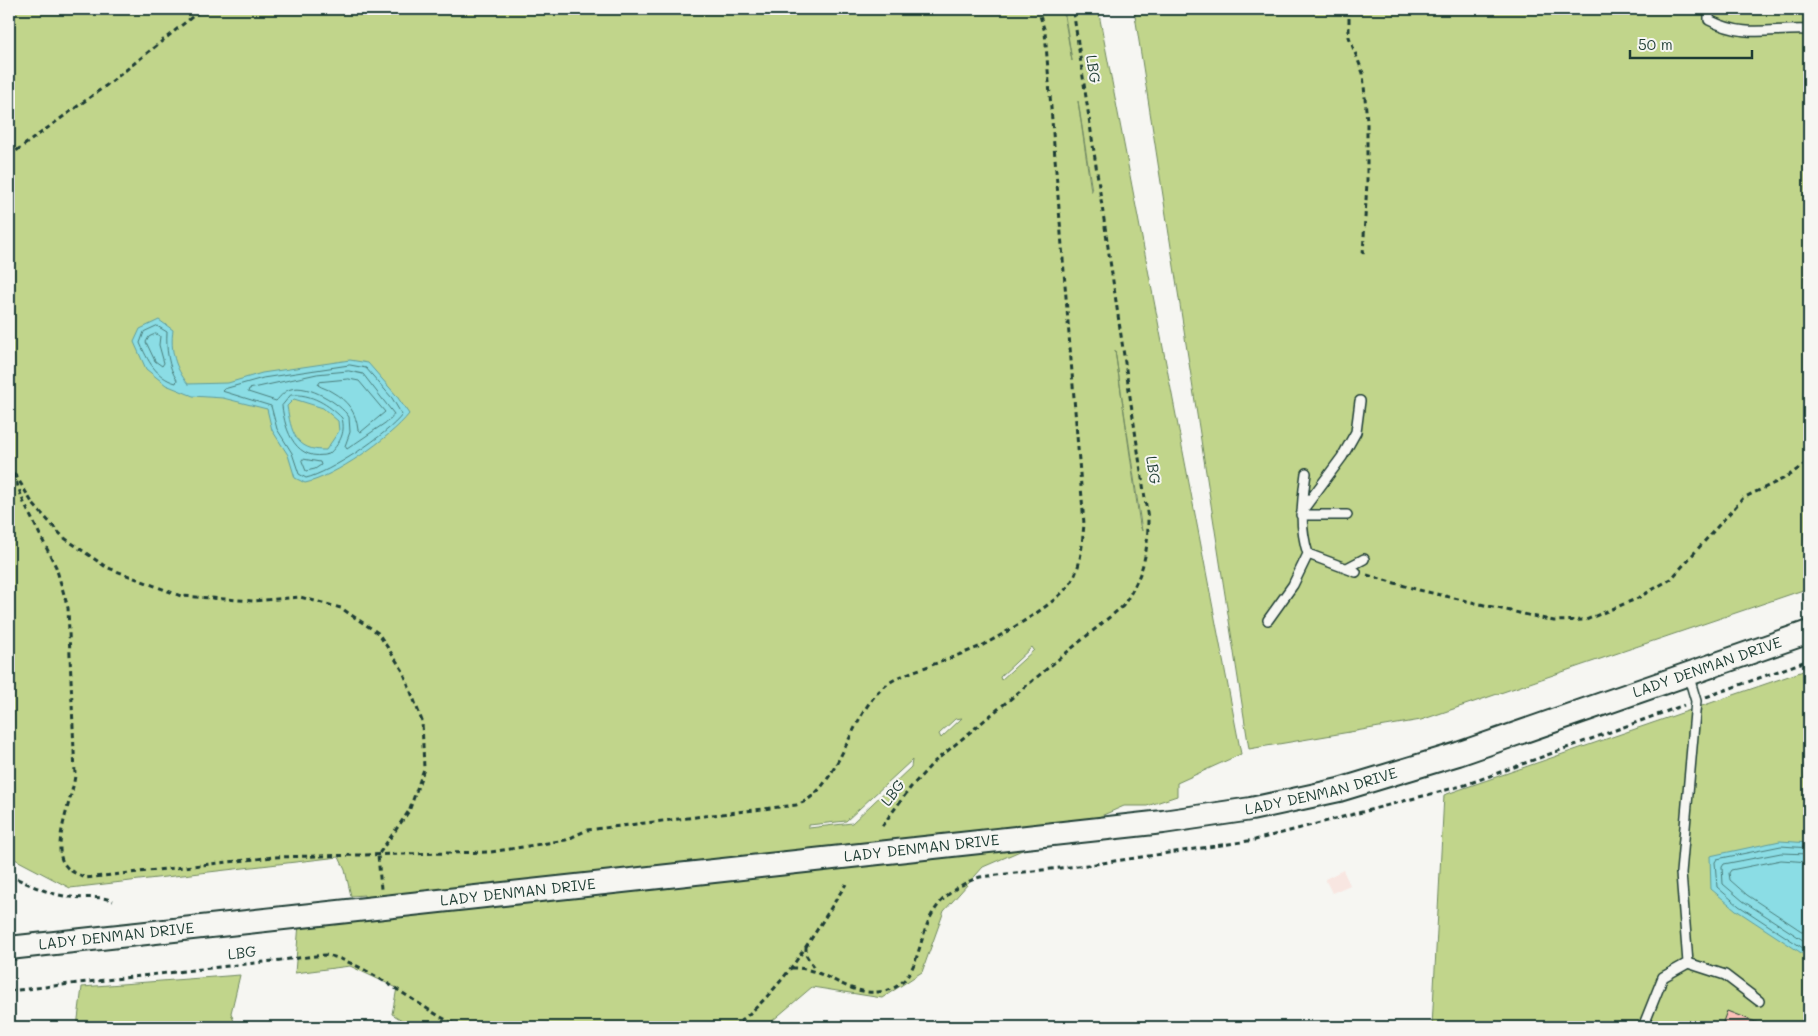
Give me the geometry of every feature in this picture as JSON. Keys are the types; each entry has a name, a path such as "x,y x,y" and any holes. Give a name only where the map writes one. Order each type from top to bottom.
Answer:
{"street":[{"name":"LADY DENMAN DRIVE","path":"9,948 1153,824 1251,809 1339,790 1449,756 1809,632"}],"lane":[{"path":"1709,9 1709,20 1726,29 1748,32 1809,30"},
{"path":"1301,514 1342,457 1356,432 1360,401"},
{"path":"1268,620 1292,585 1308,554 1302,537 1301,514 1306,473"},
{"path":"1301,514 1347,514"},
{"path":"1308,554 1352,570 1364,559"},
{"path":"1688,674 1696,701 1681,873 1688,963"},
{"path":"1643,1027 1663,977 1688,963 1725,974 1759,1002"}],"path":[{"path":"9,156 111,82 202,9"},
{"path":"9,463 24,503 56,567 68,608 75,775 73,793 59,843 64,865 79,875 92,877 274,857 490,852 566,840 587,830 787,806 808,801 822,787 873,697 886,685 984,644 1058,598 1073,580 1081,556 1084,524 1045,32 1038,9"},
{"name":"LBG","path":"882,826 911,787 934,762 985,717 1123,606 1138,578 1148,548 1148,519 1073,9"},
{"path":"1348,9 1349,37 1363,73 1367,122 1367,182 1363,255"},
{"path":"1352,570 1418,590 1554,621 1586,620 1636,599 1671,580 1743,498 1785,478 1809,461"},
{"path":"9,463 33,504 63,537 106,567 181,596 253,600 300,597 341,608 378,633 403,670 422,721 424,769 409,811 378,854 383,907"},
{"path":"791,968 816,971 840,985 865,992 884,991 898,986 912,970 925,930 937,906 956,888 980,877 1095,864 1255,840 1465,785 1809,660"},
{"path":"9,875 28,884 70,897 106,897 113,901"},
{"path":"733,1027 753,1012 776,989 846,884"},
{"path":"806,945 806,955 816,971"},
{"name":"LBG","path":"9,991 325,955 352,963 435,1015 460,1027"}],"shaded area":[{"path":"1343,870 1350,885 1332,893 1325,879"}],"green space":[{"path":"9,9 1063,9 1072,61 1064,9 1098,9 1241,754 1177,783 1177,796 1147,806 1124,806 983,867 944,911 922,972 882,998 812,987 765,1027 439,1027 410,1025 392,1014 397,988 350,966 295,973 300,911 364,903 364,895 351,896 345,870 339,857 70,888 9,856","holes":["1078,101 1092,191 1091,191","1118,371 1142,531 1140,525","1032,647 1034,650 1001,680 1000,677","962,718 941,738 939,734 955,719","912,760 911,767 852,823 809,828 809,825 846,821"]},
{"path":"1134,9 1809,9 1809,588 1421,720 1249,749"},
{"path":"1809,669 1809,1027 1432,1027 1444,795"},
{"path":"240,975 231,1013 236,1027 77,1027 82,987"}],"water":[{"path":"159,320 173,330 172,345 174,358 188,384 228,383 262,373 350,360 368,363 396,395 409,414 389,434 346,465 305,483 295,478 288,455 272,430 267,409 223,398 193,396 166,385 146,369 134,342 140,329","holes":["294,399 323,408 338,421 339,431 326,450 307,447 296,438 290,424 287,406"]},
{"path":"1780,841 1809,843 1809,958 1736,910 1711,889 1710,856"}],"building":[{"path":"1727,1011 1766,1026 1766,1027 1721,1027"}]}
